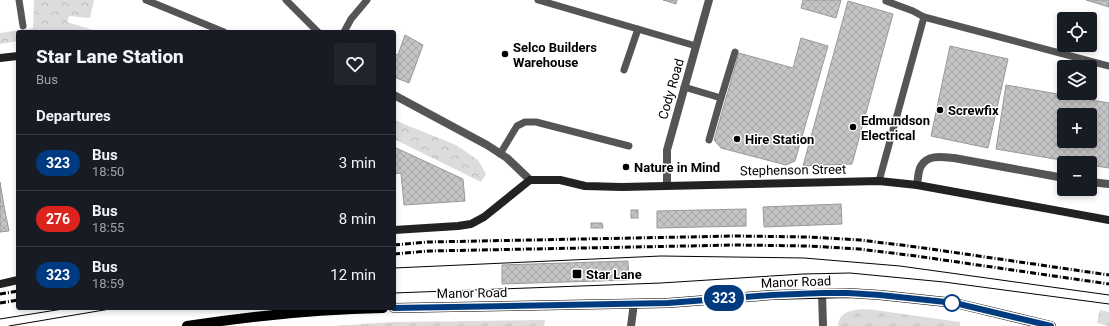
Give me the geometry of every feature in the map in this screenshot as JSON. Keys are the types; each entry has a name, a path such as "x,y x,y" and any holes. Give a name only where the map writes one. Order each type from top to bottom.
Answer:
{"main road":[{"path":"0,58 16,56"},
{"name":"Stephenson Street","path":"530,180 560,180 592,186 622,187 879,180 917,185 1109,220"},
{"path":"396,230 471,224 484,217 530,180"},
{"path":"0,284 16,280"},
{"name":"Manor Road","path":"396,308 678,302 822,293 880,295 955,303 1051,326"},
{"path":"187,326 223,320 327,310"}],"street":[{"name":"Cody Road","path":"667,185 667,150 708,0"},
{"path":"396,97 487,145 507,158 530,180"},
{"path":"917,185 921,166 928,159 940,157 954,158 1057,177"},
{"path":"1097,183 1109,184"},
{"path":"822,293 823,326"},
{"path":"631,326 634,303"}],"lane":[{"path":"19,0 23,26"},
{"path":"146,0 219,30"},
{"path":"286,0 316,30"},
{"path":"345,30 367,0"},
{"path":"538,0 696,46"},
{"path":"886,1 913,11 924,17 1109,66"},
{"path":"879,180 924,17"},
{"path":"624,70 638,29"},
{"path":"709,140 735,52"},
{"path":"684,87 721,98"},
{"path":"500,154 517,126 524,122 536,122 629,146"}],"green space":[{"path":"34,0 94,0 90,18 69,16 67,22 93,30 20,30 33,28"},
{"path":"16,31 16,41 0,44 0,33"},
{"path":"396,121 456,145 478,160 486,174 481,182 396,140"},
{"path":"867,309 960,322 960,326 838,326 841,317 844,314 852,311"},
{"path":"1100,310 1109,312 1109,326 1097,323"},
{"path":"545,320 544,326 332,326 394,322"}],"building":[{"path":"663,0 677,0 676,4"},
{"path":"803,0 841,0 836,18 801,8"},
{"path":"1086,0 1109,0 1109,7"},
{"path":"848,1 893,14 852,164 803,166"},
{"path":"405,35 423,45 409,83 396,78 396,54 398,55"},
{"path":"801,38 828,46 795,161 786,165 721,148 714,140 739,53 793,68"},
{"path":"950,46 1008,59 988,148 931,136"},
{"path":"1006,85 1057,94 1057,100 1092,100 1109,103 1109,168 1097,166 1097,156 1057,156 1057,159 996,149"},
{"path":"396,148 463,179 465,201 404,205 401,173 396,174"},
{"path":"0,182 4,206 0,207"},
{"path":"841,204 842,224 764,227 763,207"},
{"path":"4,206 9,231 0,232 0,207"},
{"path":"746,209 746,226 657,228 657,211"},
{"path":"631,210 638,210 638,218 631,218"},
{"path":"591,223 602,223 603,228 591,228"},
{"path":"628,261 629,280 502,284 502,265"}],"tram line":[{"path":"396,268 661,256 804,258 900,266 1109,295"},
{"path":"396,293 661,283 803,274 850,273 944,282 1109,304"},
{"path":"0,319 56,310"},
{"path":"9,326 104,310"}],"railway":[{"path":"396,245 428,242 736,236 808,237 860,240 917,247 1109,275"},
{"path":"396,254 429,251 736,245 808,246 859,249 916,256 1109,284"},
{"path":"0,294 16,291"},
{"path":"0,303 16,300"}],"bus line":[{"name":"323","path":"396,308 579,303 668,303 772,295 848,293 955,303 1051,326"}],"place":[{"name":"Selco Builders Warehouse","path":"505,54"},
{"name":"Screwfix","path":"940,110"},
{"name":"Edmundson Electrical","path":"853,127"},
{"name":"Hire Station","path":"737,139"},
{"name":"Nature in Mind","path":"626,167"},
{"name":"Star Lane","path":"577,274"}]}
